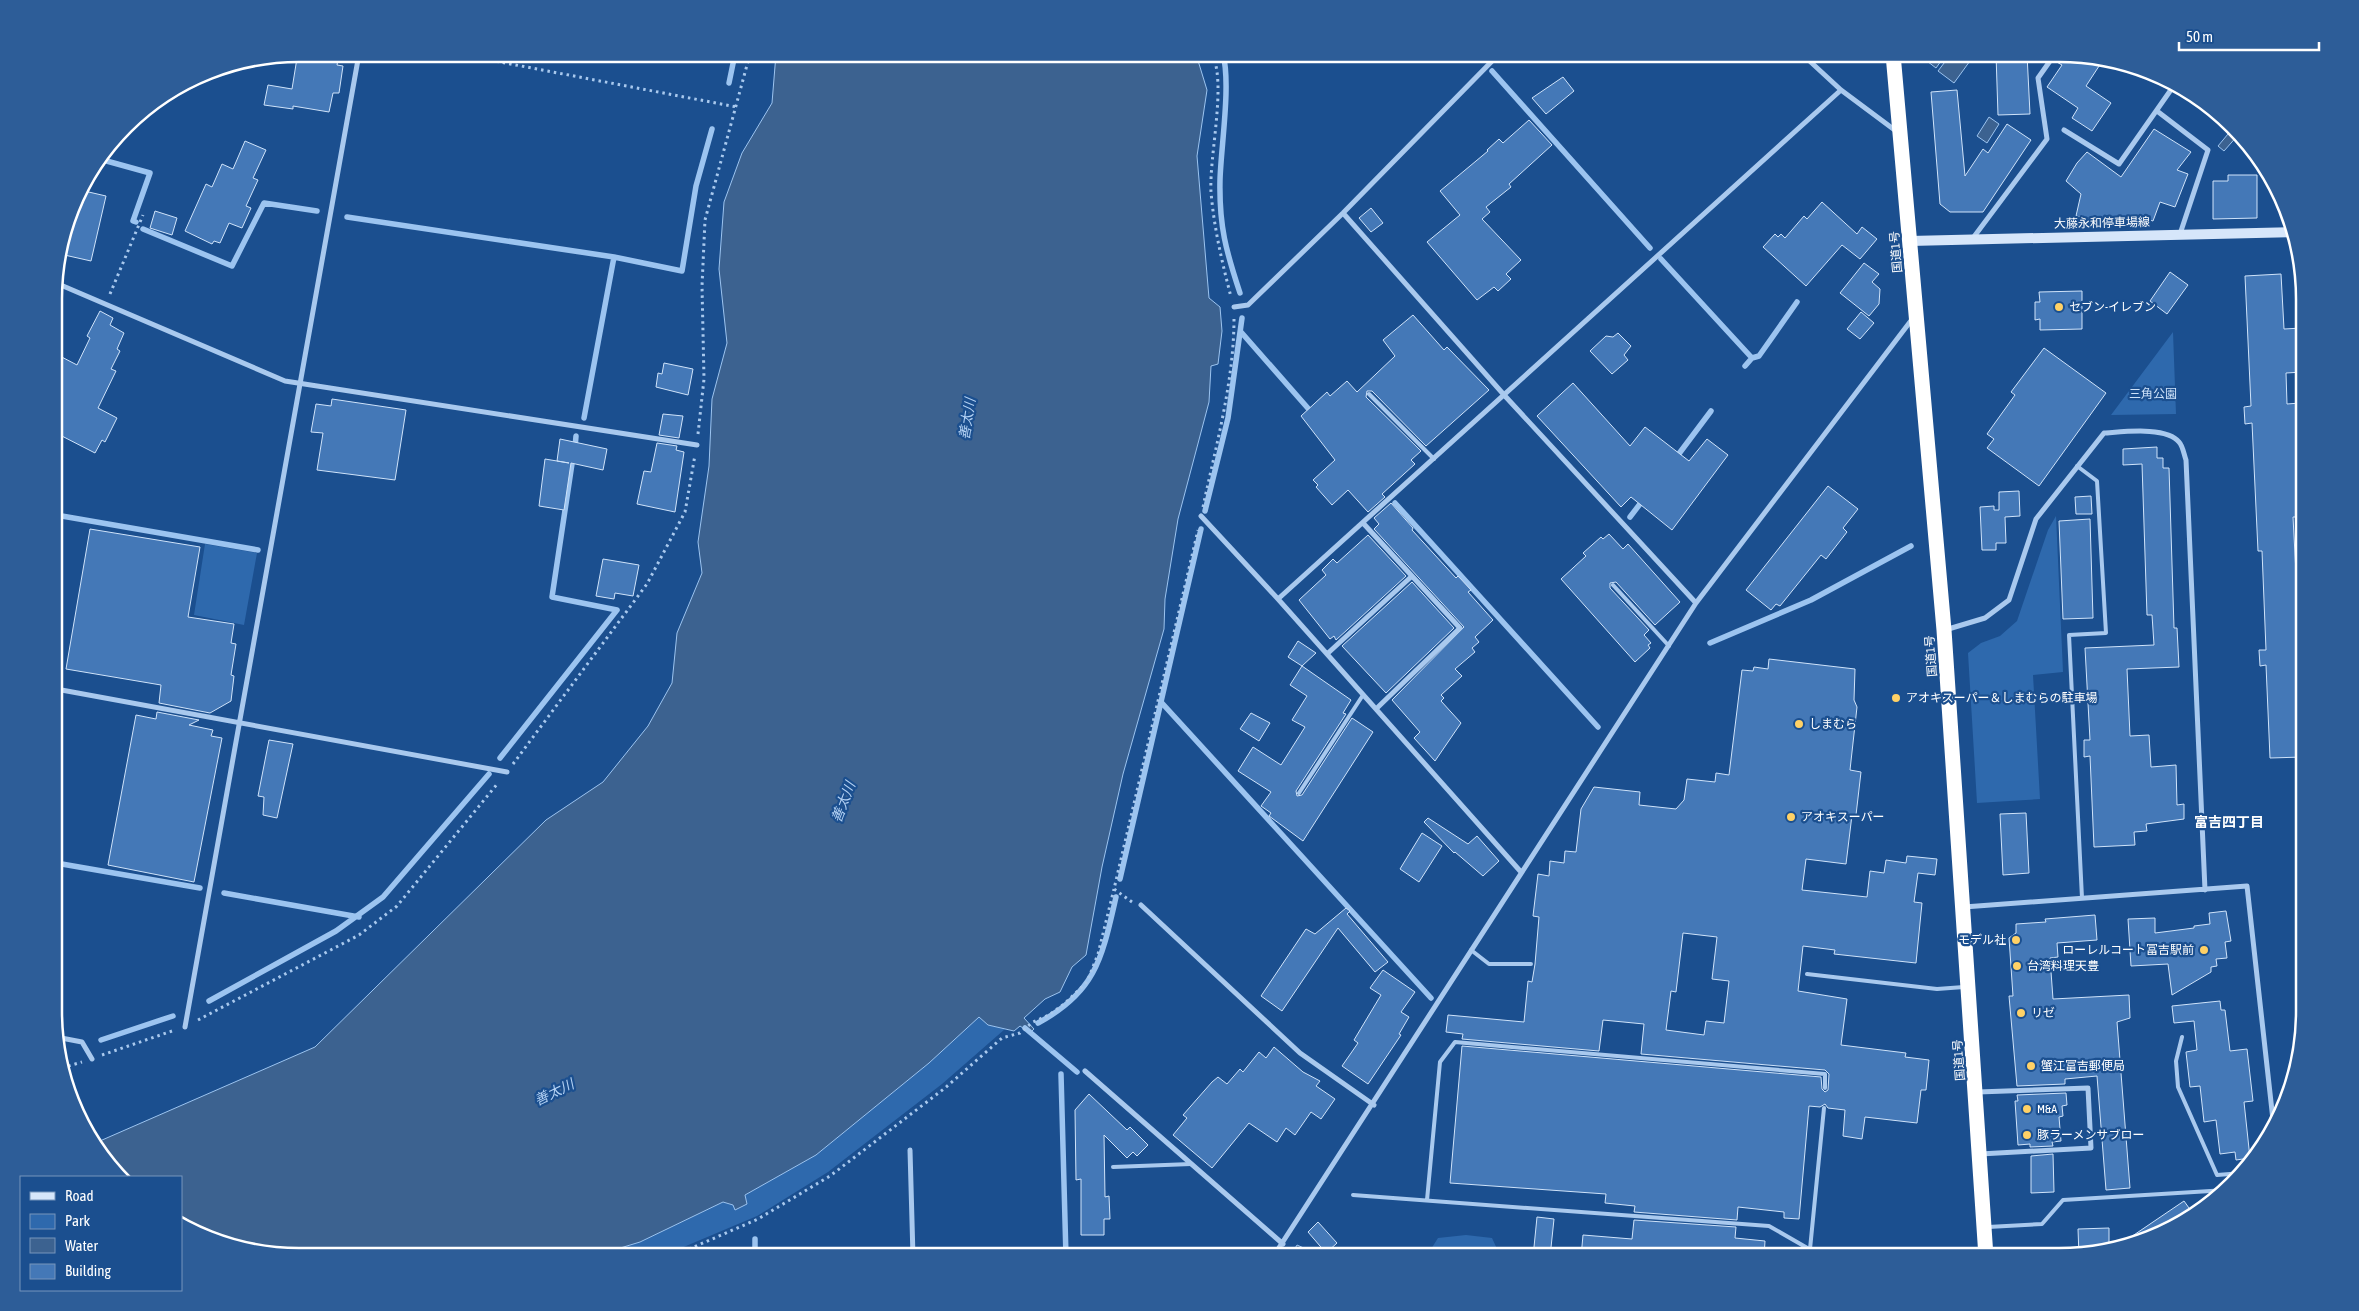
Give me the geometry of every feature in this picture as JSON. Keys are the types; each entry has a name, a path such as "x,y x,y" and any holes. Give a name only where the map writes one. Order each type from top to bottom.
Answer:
{"highway":[{"name":"国道1号","path":"1893,62 1944,630 1986,1248"}],"main road":[{"name":"大藤永和停車場線","path":"1910,242 2286,232"}],"street":[{"path":"185,1027 358,62"},
{"path":"1234,307 1248,305 1343,213 1491,62"},
{"path":"1811,62 1841,90 1900,133"},
{"path":"1972,240 2047,139 2038,78 2049,62"},
{"path":"1278,599 1505,396 1841,90"},
{"path":"2064,130 2119,164 2171,90"},
{"path":"2157,111 2208,150 2180,234"},
{"path":"1343,213 1505,396 1696,603"},
{"path":"63,285 285,381 300,385 697,446"},
{"path":"1279,1248 1374,1104 1520,872 1696,603 1916,314"},
{"path":"1944,630 1984,618 2009,600 2036,519 2104,433 2155,432 2170,435 2179,442 2186,460 2205,890"},
{"path":"1201,516 1278,599 1520,872"},
{"path":"1363,523 1460,628 1376,709"},
{"path":"1327,654 1412,576"},
{"path":"62,690 507,772"},
{"path":"1964,907 2247,886 2272,1115"},
{"path":"1141,905 1300,1053 1374,1104"},
{"path":"65,1039 82,1042 92,1059"},
{"path":"1085,1071 1282,1244"},
{"path":"1976,1092 2088,1088 2091,1148 1980,1154"},
{"path":"910,1150 913,1248"}],"lane":[{"path":"1369,394 1434,459"},
{"path":"2077,466 2097,481 2106,633 2069,635 2082,898"},
{"path":"1613,585 1669,646"},
{"path":"1299,793 1363,695"},
{"path":"1471,950 1489,964 1531,964"},
{"path":"1807,974 1937,989 1969,987"},
{"path":"2182,1037 2176,1061 2178,1087 2217,1175 2232,1174"},
{"path":"1427,1200 1440,1062 1455,1042 1826,1074 1825,1088"},
{"path":"1810,1248 1824,1108"},
{"path":"1113,1167 1191,1164"},
{"path":"1984,1227 2042,1224 2062,1200 2215,1191"},
{"path":"1353,1195 1769,1226 1808,1248"}],"path":[{"path":"500,62 737,107"},
{"path":"69,1066 185,1027 359,935 397,906 507,772 647,584 685,512 697,446 704,379 702,286 705,220 748,62"},
{"path":"692,1248 758,1219 830,1176 945,1088 1002,1038 1020,1033 1033,1022 1049,1015 1064,1004 1086,982 1098,954 1201,516 1234,345 1234,307 1218,250 1211,190 1218,94 1216,62"},
{"path":"106,304 143,215"},
{"path":"1114,889 1135,905 1141,905"}],"green space":[{"name":"三角公園","path":"2173,332 2176,414 2111,415"},
{"path":"2056,516 2063,672 2033,675 2040,799 1977,803 1968,653 1981,643 2000,636 2017,621 2048,530"},
{"path":"205,544 257,553 244,625 194,615"},
{"path":"979,1016 988,1025 1005,1029 942,1084 828,1172 757,1216 681,1248 620,1248 640,1242 723,1202 733,1205 747,1204 745,1195 816,1155 929,1063"},
{"path":"1466,1235 1492,1238 1497,1248 1432,1248 1438,1238"}],"water":[{"name":"善太川","path":"775,62 1198,62 1207,90 1197,156 1209,298 1220,307 1222,331 1218,364 1211,366 1209,402 1178,519 1165,599 1164,629 1123,774 1102,867 1086,955 1072,967 1060,992 1045,999 1024,1018 1034,1029 1030,1033 1020,1026 1014,1031 988,1025 979,1017 929,1063 816,1155 745,1195 747,1204 735,1210 733,1205 723,1202 640,1242 620,1248 284,1248 253,1244 223,1236 182,1218 182,1176 129,1176 101,1141 315,1047 546,820 603,782 648,726 672,683 677,633 702,573 698,542 709,466 712,399 727,343 719,269 724,202 742,153 772,103"},
{"path":"1928,62 1940,62 1936,68"},
{"path":"1945,62 1969,62 1954,83 1938,71"},
{"path":"1989,117 1999,124 1987,143 1977,136"},
{"path":"2228,133 2234,139 2224,151 2218,146"}],"building":[{"path":"296,62 338,62 337,65 343,66 339,93 333,93 329,112 293,106 293,109 264,105 268,85 292,89"},
{"path":"1996,62 2027,62 2030,114 1998,115"},
{"path":"2057,62 2099,66 2086,86 2111,103 2092,131 2072,118 2078,108 2047,87 2062,65"},
{"path":"1563,77 1574,91 1546,114 1532,98"},
{"path":"1957,90 1965,176 1983,149 1988,153 2007,124 2031,140 1983,212 1950,212 1940,204 1931,92"},
{"path":"1529,120 1552,145 1509,184 1511,187 1486,207 1490,212 1482,219 1521,260 1506,274 1511,279 1498,291 1494,287 1477,300 1427,242 1460,215 1440,191 1488,151 1499,139 1503,143"},
{"path":"2154,129 2191,152 2177,170 2188,174 2175,207 2160,202 2153,221 2137,216 2136,221 2114,223 2101,219 2100,222 2076,216 2081,194 2066,181 2077,163 2087,152 2121,177"},
{"path":"245,141 266,150 253,178 258,180 246,206 251,208 242,228 229,223 220,243 214,241 212,244 185,231 206,184 212,187 222,164 233,169"},
{"path":"2228,175 2257,175 2257,218 2213,219 2213,181 2228,181"},
{"path":"89,192 106,196 91,261 67,256 75,223"},
{"path":"1822,202 1857,234 1862,227 1877,239 1860,259 1842,245 1806,286 1763,247 1775,234 1778,237 1781,234 1785,238 1804,216 1807,219"},
{"path":"1371,208 1383,223 1371,232 1359,218"},
{"path":"155,211 177,218 172,235 150,228"},
{"path":"1864,263 1879,274 1872,282 1880,289 1879,304 1869,316 1840,293"},
{"path":"2170,272 2188,285 2167,314 2150,301"},
{"path":"2281,274 2284,329 2296,328 2296,372 2286,373 2287,404 2296,403 2296,517 2293,517 2296,573 2296,757 2270,758 2266,665 2260,666 2259,650 2266,650 2262,551 2258,551 2252,423 2245,424 2244,407 2251,406 2245,276"},
{"path":"2082,291 2082,329 2040,330 2040,319 2035,320 2035,302 2040,302 2039,292"},
{"path":"100,311 113,318 110,325 124,333 117,349 120,351 111,369 116,371 98,408 117,418 105,442 102,440 95,453 62,436 62,357 77,365 90,338 87,336"},
{"path":"1861,312 1874,323 1860,339 1847,329"},
{"path":"1413,315 1444,350 1447,347 1489,390 1426,446 1372,391 1367,391 1366,397 1421,451 1411,460 1415,464 1382,494 1385,497 1368,512 1348,490 1332,505 1316,487 1318,485 1313,480 1335,460 1301,416 1327,392 1330,396 1347,381 1357,392 1395,356 1383,340"},
{"path":"1618,333 1631,346 1624,355 1628,360 1612,374 1590,351 1606,336 1613,337"},
{"path":"2044,348 2106,393 2039,486 1987,448 1994,439 1987,434 2015,395 2011,392"},
{"path":"664,363 693,369 688,395 656,387 658,373 662,374"},
{"path":"1573,383 1630,446 1645,427 1689,461 1707,439 1728,455 1672,530 1631,497 1621,507 1537,416"},
{"path":"332,399 406,410 395,480 317,470 323,433 311,432 316,404 331,406"},
{"path":"663,414 683,416 679,438 659,435"},
{"path":"560,439 607,449 603,470 571,463 564,510 539,506 545,459 557,461"},
{"path":"657,443 677,446 676,450 684,452 675,512 637,504 644,471 651,472"},
{"path":"2157,447 2157,458 2163,458 2163,468 2169,468 2174,628 2177,628 2179,667 2127,669 2130,736 2149,735 2151,767 2176,765 2177,805 2184,804 2184,819 2146,824 2147,831 2134,832 2135,845 2094,847 2090,756 2084,757 2084,740 2090,740 2085,648 2154,645 2152,615 2147,615 2142,464 2123,465 2123,449"},
{"path":"1828,486 1858,509 1843,528 1847,532 1826,559 1821,555 1780,606 1776,604 1771,610 1746,590"},
{"path":"2019,491 2020,516 2005,517 2006,543 1996,543 1996,550 1982,550 1980,507 1994,506 1994,510 1999,510 1999,492"},
{"path":"2091,496 2092,514 2076,514 2075,497"},
{"path":"1391,503 1413,528 1412,530 1456,578 1458,576 1471,590 1468,592 1493,620 1475,637 1479,642 1472,648 1475,652 1455,669 1462,676 1441,695 1444,698 1441,701 1461,723 1435,761 1414,738 1420,732 1392,700 1464,627 1374,529 1379,524 1374,518"},
{"path":"2090,519 2093,618 2063,619 2059,521"},
{"path":"90,529 200,547 188,617 234,624 231,643 236,644 231,675 234,676 231,701 210,713 159,703 161,685 66,669"},
{"path":"1609,534 1623,549 1628,544 1680,602 1655,625 1616,582 1610,583 1610,588 1649,630 1644,635 1651,643 1648,645 1650,648 1635,662 1561,579 1586,556 1583,553 1601,537 1603,539"},
{"path":"1368,535 1406,576 1336,640 1334,636 1330,639 1299,600 1326,575 1322,570 1333,559 1337,563"},
{"path":"603,559 639,565 633,596 615,593 614,599 596,596"},
{"path":"1412,582 1454,628 1386,693 1342,646"},
{"path":"1298,641 1316,653 1302,666 1288,657"},
{"path":"1769,659 1855,669 1854,700 1857,707 1850,770 1861,772 1856,815 1852,815 1846,864 1806,859 1802,890 1867,897 1870,871 1884,873 1886,860 1906,863 1907,856 1937,859 1935,875 1918,873 1914,902 1922,903 1916,963 1834,954 1835,950 1803,946 1798,991 1847,999 1841,1045 1906,1053 1905,1057 1929,1060 1926,1090 1921,1090 1917,1123 1865,1117 1862,1139 1843,1136 1845,1110 1828,1108 1825,1104 1820,1107 1809,1106 1799,1219 1784,1218 1784,1212 1738,1207 1737,1220 1634,1212 1635,1206 1605,1203 1606,1194 1450,1183 1462,1046 1821,1077 1822,1089 1825,1092 1828,1090 1829,1074 1825,1070 1641,1054 1644,1024 1603,1020 1599,1051 1462,1039 1463,1034 1446,1032 1448,1015 1524,1022 1528,981 1532,982 1535,964 1539,917 1533,916 1538,874 1549,876 1550,861 1564,863 1565,851 1576,852 1581,809 1594,787 1640,792 1639,805 1676,809 1684,800 1687,779 1715,782 1716,773 1729,775 1742,670 1753,671 1754,667 1768,669","holes":["1683,933 1717,937 1712,979 1729,981 1724,1023 1706,1021 1704,1035 1666,1030 1671,991 1676,992"]},
{"path":"1302,666 1351,700 1343,713 1346,714 1296,791 1297,796 1302,795 1352,718 1373,732 1303,841 1269,816 1271,813 1261,806 1271,792 1238,771 1253,747 1281,765 1305,727 1292,720 1307,696 1290,685"},
{"path":"157,712 199,720 189,725 213,730 211,736 222,738 194,882 108,865 136,715 156,719"},
{"path":"1251,713 1270,723 1259,741 1240,729"},
{"path":"269,740 293,744 277,818 263,815 264,797 258,796"},
{"path":"2026,813 2029,873 2003,875 2000,814"},
{"path":"1428,818 1468,844 1477,836 1499,861 1483,876 1454,853 1424,822"},
{"path":"1422,833 1442,846 1419,882 1400,869"},
{"path":"1346,908 1350,911 1347,914 1388,962 1375,972 1338,928 1282,1011 1261,996 1306,929 1315,934"},
{"path":"2226,911 2231,941 2225,942 2227,958 2216,959 2217,966 2211,967 2211,972 2172,995 2168,964 2131,966 2128,919 2155,918 2155,933 2210,924 2209,913"},
{"path":"2095,915 2097,940 2057,943 2058,957 2050,958 2053,999 2129,995 2130,1018 2117,1022 2130,1188 2106,1190 2097,1076 2065,1079 2065,1084 2017,1086 2009,996 2013,996 2009,938 2016,933 2016,924 2046,922 2045,919"},
{"path":"1383,970 1415,992 1401,1012 1409,1017 1399,1034 1401,1035 1368,1084 1342,1066 1358,1043 1354,1040 1381,995 1370,988"},
{"path":"2220,1001 2221,1010 2225,1010 2230,1051 2247,1049 2253,1101 2244,1102 2249,1153 2245,1159 2236,1160 2235,1152 2220,1154 2216,1120 2204,1122 2200,1086 2190,1087 2186,1052 2197,1050 2194,1021 2174,1023 2172,1006"},
{"path":"1274,1047 1303,1072 1320,1081 1316,1086 1335,1099 1321,1119 1311,1112 1295,1135 1286,1128 1277,1142 1249,1123 1212,1168 1173,1135 1187,1118 1183,1115 1218,1077 1227,1084 1240,1069 1243,1072 1259,1052 1266,1058"},
{"path":"2066,1093 2067,1105 2062,1106 2063,1116 2059,1117 2061,1141 2052,1142 2053,1146 2030,1147 2030,1144 2018,1145 2015,1101 2018,1101 2017,1095"},
{"path":"1089,1094 1127,1130 1130,1127 1148,1145 1137,1156 1133,1152 1127,1158 1104,1135 1105,1197 1109,1196 1110,1219 1104,1219 1104,1235 1081,1235 1081,1179 1076,1180 1075,1110"},
{"path":"2053,1154 2054,1192 2031,1193 2031,1156"},
{"path":"2184,1201 2190,1210 2164,1224 2130,1238"},
{"path":"1537,1217 1554,1219 1551,1248 1534,1248"},
{"path":"1634,1220 1736,1227 1735,1238 1765,1241 1765,1248 1582,1248 1583,1235 1632,1239"},
{"path":"1318,1222 1337,1243 1332,1248 1322,1248 1308,1232"},
{"path":"2109,1228 2109,1243 2079,1248 2078,1229"}],"waterway":[{"path":"729,83 733,62"},
{"path":"1224,62 1226,99 1220,180 1221,211 1227,251 1240,293"},
{"path":"1492,71 1650,248"},
{"path":"584,418 614,257 682,271 696,186 712,129"},
{"path":"107,161 150,173 133,221 136,222"},
{"path":"143,229 232,266 264,203 317,211"},
{"path":"347,217 614,257"},
{"path":"1661,259 1752,358 1745,366"},
{"path":"1752,358 1759,356 1797,302"},
{"path":"1205,511 1228,418 1242,318"},
{"path":"1241,332 1313,414"},
{"path":"1675,459 1711,411"},
{"path":"575,448 576,436"},
{"path":"500,758 617,610 552,597 573,457"},
{"path":"1630,517 1643,500"},
{"path":"1395,503 1598,727"},
{"path":"62,516 258,550"},
{"path":"1120,879 1201,529"},
{"path":"1710,643 1811,600 1911,546"},
{"path":"1161,702 1431,998"},
{"path":"209,1001 336,931 383,897 489,774"},
{"path":"62,864 200,888"},
{"path":"224,893 359,917"},
{"path":"1038,1023 1073,999 1094,971 1106,938 1116,897"},
{"path":"101,1040 173,1016"},
{"path":"1025,1028 1077,1072"},
{"path":"1061,1074 1066,1248"},
{"path":"755,1239 755,1248"}],"place":[{"name":"セブン-イレブン","path":"2059,307"},
{"name":"アオキスーパー＆しまむらの駐車場","path":"1896,698"},
{"name":"しまむら","path":"1799,724"},
{"name":"アオキスーパー","path":"1791,817"},
{"name":"モデル社","path":"2016,940"},
{"name":"ローレルコート冨吉駅前","path":"2204,950"},
{"name":"台湾料理天豊","path":"2017,966"},
{"name":"リゼ","path":"2021,1013"},
{"name":"蟹江富吉郵便局","path":"2031,1066"},
{"name":"M&A","path":"2027,1109"},
{"name":"豚ラーメンサブロー","path":"2027,1135"}],"district":[{"name":"富吉四丁目","path":"2229,822"}]}
